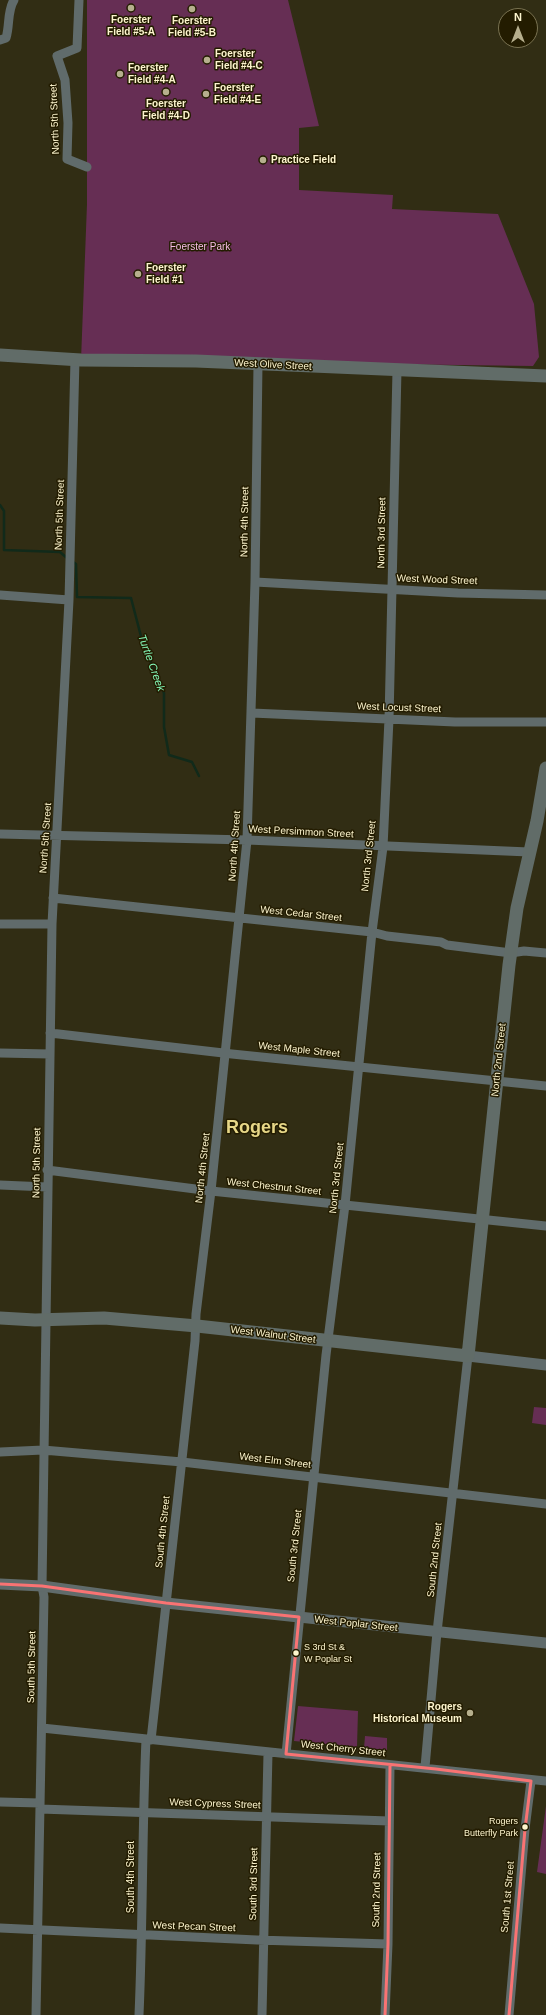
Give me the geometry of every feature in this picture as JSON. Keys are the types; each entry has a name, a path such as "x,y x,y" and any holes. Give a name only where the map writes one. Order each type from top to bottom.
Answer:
{"main road":[{"name":"West Olive Street","path":"0,355 75,359 196,361 546,376"},
{"name":"North 2nd Street","path":"468,1356 481,1218 511,952 517,908 530,852 546,768"},
{"name":"West Walnut Street","path":"0,1318 104,1318 197,1326 468,1356"}],"street":[{"path":"0,40 6,38 10,27 10,6 14,0"},
{"name":"North 5th Street","path":"79,0 77,48 58,56 65,80 68,123 67,159 87,167"},
{"name":"North 5th Street","path":"46,1319 47,1170 52,924 58,835 69,600 75,359"},
{"name":"North 4th Street","path":"197,1326 196,1314 212,1191 248,840 255,582 258,364"},
{"name":"North 3rd Street","path":"328,1341 345,1205 372,932 383,847 389,719 397,370"},
{"name":"West Wood Street","path":"255,582 392,590 546,595"},
{"path":"0,595 69,600"},
{"name":"West Locust Street","path":"252,713 389,719 546,722"},
{"name":"West Persimmon Street","path":"0,834 248,840 383,847 530,852"},
{"name":"West Cedar Street","path":"53,898 372,932 387,936 441,942 447,945 511,952 524,951 546,953"},
{"path":"0,924 52,924"},
{"name":"West Maple Street","path":"50,1033 359,1068 546,1086"},
{"path":"0,1053 50,1054"},
{"name":"West Chestnut Street","path":"47,1170 212,1191 546,1226"},
{"path":"0,1185 47,1187"},
{"name":"South 5th Street","path":"36,2015 44,1597 42,1586 46,1319"},
{"name":"South 4th Street","path":"139,2015 142,1935 143,1812 149,1740 197,1326"},
{"name":"South 3rd Street","path":"286,1754 328,1341"},
{"name":"West Walnut Street","path":"468,1356 546,1365"},
{"name":"South 2nd Street","path":"425,1767 437,1632 468,1356"},
{"name":"West Elm Street","path":"0,1452 43,1450 182,1462 546,1504"},
{"name":"West Poplar Street","path":"0,1584 42,1586 166,1603 546,1644"},
{"name":"West Cherry Street","path":"42,1728 268,1753 425,1767 546,1781"},
{"name":"South 3rd Street","path":"262,2015 268,1753"},
{"name":"South 2nd Street","path":"385,2015 388,1944 390,1765"},
{"name":"South 1st Street","path":"509,2015 524,1836 531,1780"},
{"name":"West Cypress Street","path":"0,1802 143,1812 389,1821"},
{"name":"West Pecan Street","path":"0,1928 388,1944"}],"green space":[{"name":"Foerster Park","path":"87,0 288,0 319,126 299,128 299,190 393,195 392,209 498,214 534,304 539,357 533,366 81,360 87,204"},
{"path":"534,1407 546,1408 546,1425 532,1423"},
{"path":"298,1706 358,1711 357,1747 294,1741"},
{"path":"365,1736 387,1738 387,1750 364,1748"},
{"path":"546,1806 546,1874 537,1872"}],"waterway":[{"name":"Turtle Creek","path":"0,505 4,511 4,550 60,552 67,558"},
{"name":"Turtle Creek","path":"73,562 76,564 77,597 131,598 143,644 164,693 164,727 169,755 192,762 199,776"}],"transit line":[{"path":"0,1584 42,1586 166,1603 299,1617"},
{"path":"286,1754 299,1617"},
{"path":"286,1754 436,1769 531,1781 525,1829 509,2015"},
{"path":"385,2015 388,1944 390,1765"}],"place":[{"name":"Foerster Field #5-A","path":"131,8"},
{"name":"Foerster Field #5-B","path":"192,9"},
{"name":"Foerster Field #4-C","path":"207,60"},
{"name":"Foerster Field #4-A","path":"120,74"},
{"name":"Foerster Field #4-D","path":"166,92"},
{"name":"Foerster Field #4-E","path":"206,94"},
{"name":"Practice Field","path":"263,160"},
{"name":"Foerster Field #1","path":"138,274"},
{"name":"S 3rd St & W Poplar St","path":"296,1653"},
{"name":"Rogers Historical Museum","path":"470,1713"},
{"name":"Rogers Butterfly Park","path":"525,1827"}],"district":[{"name":"Rogers","path":"257,1128"}]}
